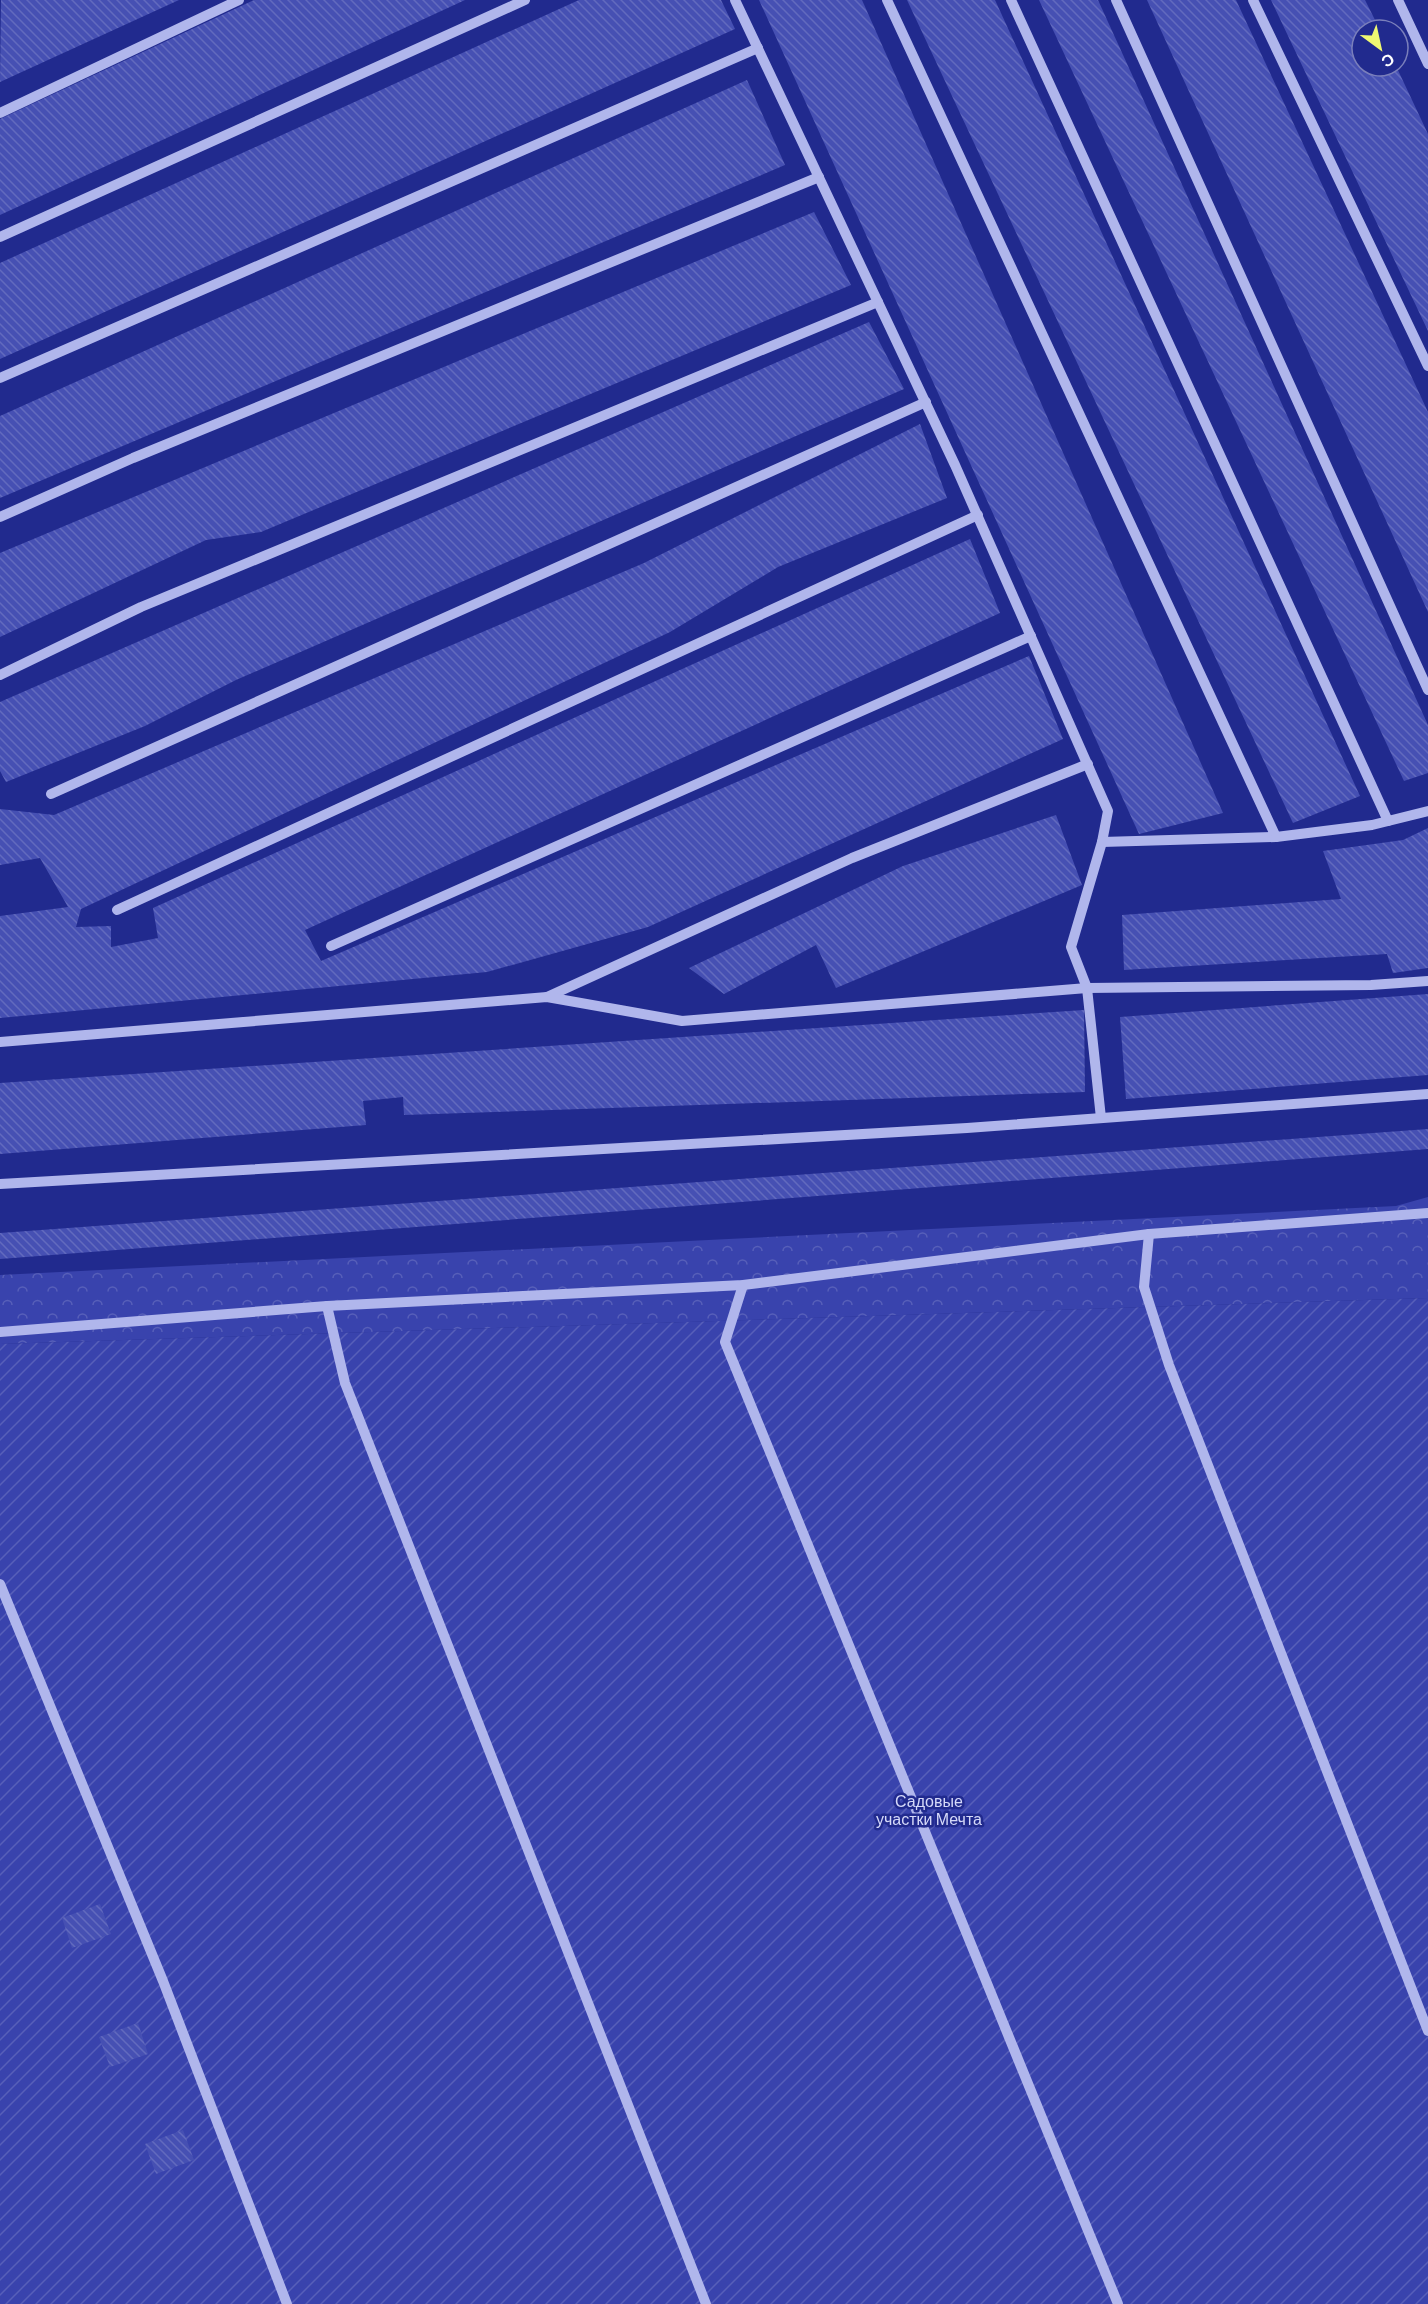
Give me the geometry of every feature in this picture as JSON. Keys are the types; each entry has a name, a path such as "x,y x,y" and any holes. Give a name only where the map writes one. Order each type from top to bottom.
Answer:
{"lane":[{"path":"0,113 239,0"},
{"path":"0,237 525,0"},
{"path":"735,0 978,515 1108,811 1102,842 1071,947 1087,988 1101,1118"},
{"path":"887,0 1276,837"},
{"path":"1011,0 1388,821"},
{"path":"1116,0 1428,690"},
{"path":"1253,0 1428,366"},
{"path":"1398,0 1428,64"},
{"path":"0,378 758,48"},
{"path":"0,518 133,458 819,177"},
{"path":"0,675 141,607 878,302"},
{"path":"51,794 926,402"},
{"path":"117,910 978,515"},
{"path":"331,946 1031,636"},
{"path":"547,997 852,858 1088,764"},
{"path":"1102,842 1276,837 1388,821 1428,811"},
{"path":"0,1042 547,997 682,1021 1087,988 1371,985 1428,981"},
{"path":"0,1184 1101,1118 1428,1094"},
{"path":"0,1332 327,1306 743,1285 1149,1234 1428,1213"},
{"path":"1149,1234 1144,1287 1168,1365 1428,2031"},
{"path":"743,1285 725,1342 1118,2304"},
{"path":"327,1306 345,1383 706,2304"},
{"path":"0,1584 164,1981 287,2304"}],"green space":[{"path":"1428,1197 1428,1298 0,1344 0,1275 1396,1206"},
{"name":"Садовые участки Мечта","path":"1428,1298 1428,2304 0,2304 0,1344"}],"building":[{"path":"1,0 179,0 0,82"},
{"path":"254,0 465,0 0,215 0,119"},
{"path":"579,0 721,0 735,29 0,359 0,263"},
{"path":"759,0 862,0 1223,813 1139,834"},
{"path":"907,0 995,0 1360,796 1293,823"},
{"path":"1039,0 1098,0 1428,725 1428,773 1404,781"},
{"path":"1147,0 1236,0 1428,412 1428,612"},
{"path":"1271,0 1365,0 1374,18 1350,18 1350,78 1402,78 1428,134 1428,331"},
{"path":"747,80 785,165 0,498 0,416"},
{"path":"814,212 851,285 261,532 206,540 0,637 0,553"},
{"path":"869,322 904,389 236,680 145,726 6,782 0,771 0,702"},
{"path":"920,424 947,498 778,567 670,632 81,909 76,927 111,926 111,947 158,938 153,908 970,539 1000,613 305,930 321,961 1029,656 1063,739 648,927 487,972 0,1018 0,916 68,907 40,858 0,865 0,809 54,815 644,563"},
{"path":"1056,815 1082,885 836,988 816,945 724,994 689,968 903,866"},
{"path":"1428,828 1428,968 1393,973 1387,954 1124,970 1122,915 1341,899 1323,851 1403,840"},
{"path":"1428,994 1428,1075 1126,1099 1120,1017"},
{"path":"1084,1010 1085,1092 404,1115 403,1097 363,1101 366,1125 0,1154 0,1083"},
{"path":"1428,1129 1428,1149 0,1259 0,1233"},
{"path":"100,1904 111,1934 72,1948 62,1918"},
{"path":"138,2023 148,2054 110,2067 99,2037"},
{"path":"183,2130 194,2160 156,2174 145,2144"}]}
